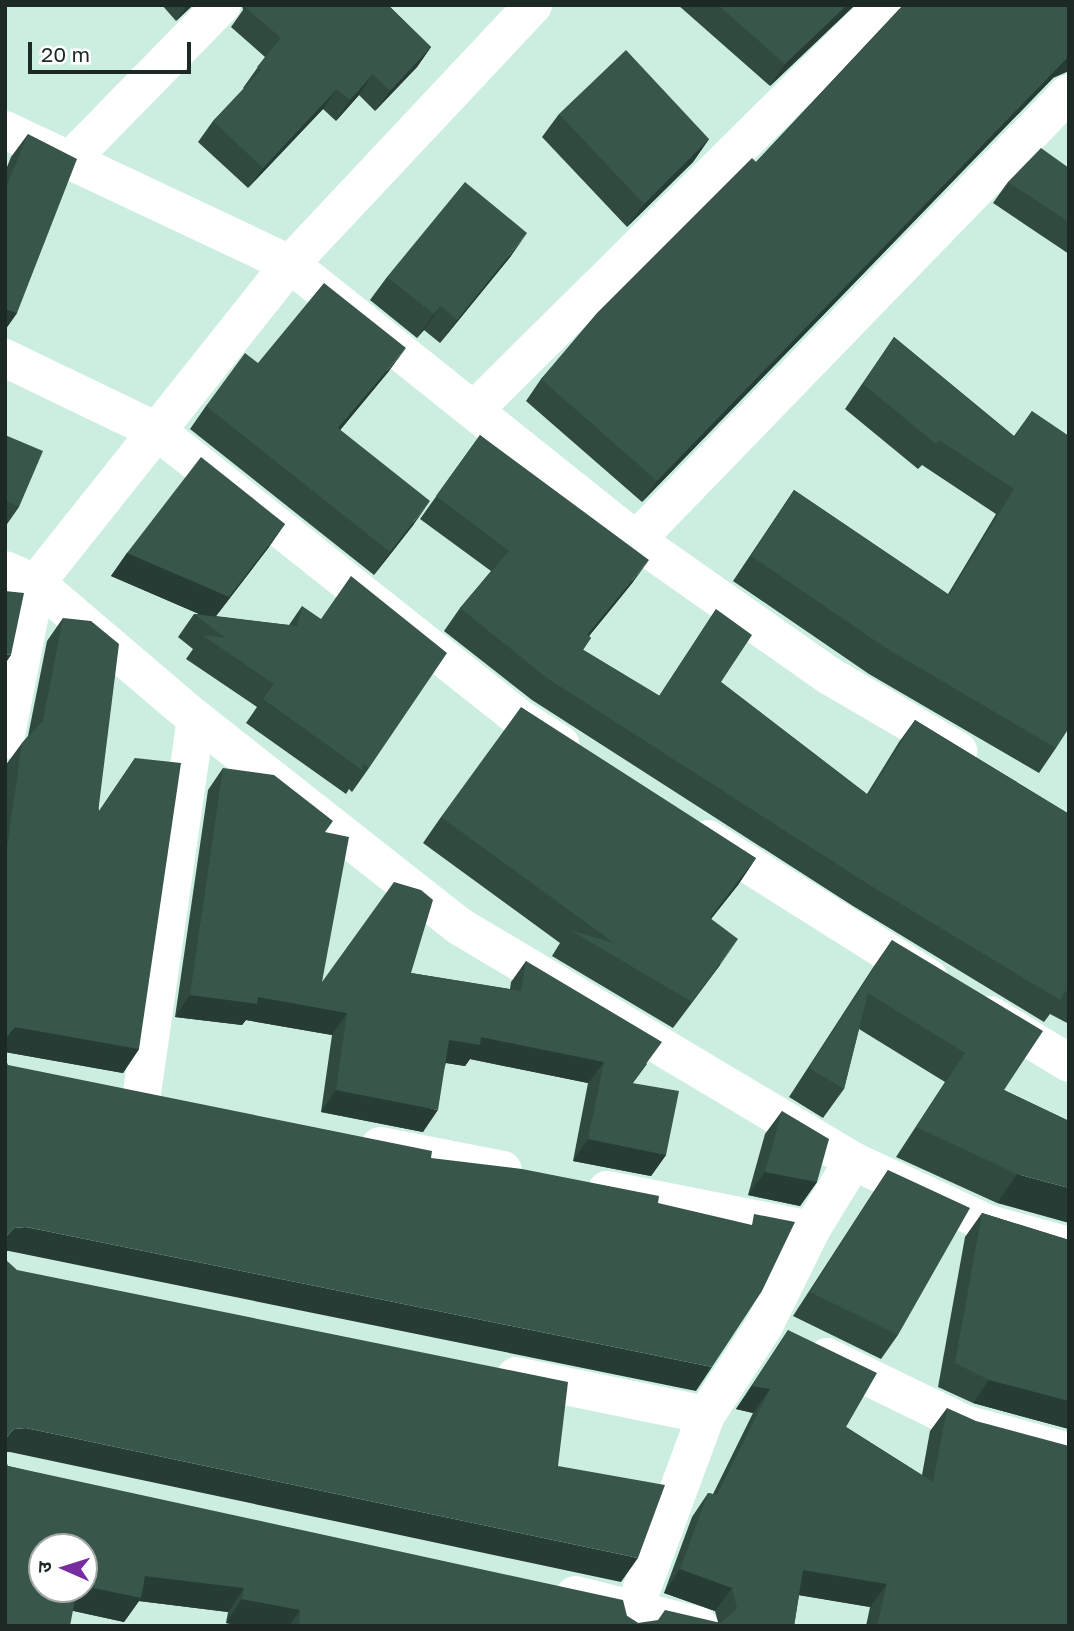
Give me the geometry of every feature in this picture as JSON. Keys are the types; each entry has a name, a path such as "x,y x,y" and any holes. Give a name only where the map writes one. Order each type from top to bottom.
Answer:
{"street":[{"path":"68,162 222,5"},
{"path":"5,740 20,576 157,431 290,264 533,5"},
{"path":"474,410 883,5"},
{"path":"636,540 1069,93"},
{"path":"5,130 68,162 290,264 636,540 828,675 984,767"},
{"path":"5,358 157,431 519,718 588,762"},
{"path":"20,576 458,926 853,1161 989,1224 1069,1246"},
{"path":"141,1100 196,719"},
{"path":"680,821 1069,1063"},
{"path":"100,1091 182,1108"},
{"path":"346,1140 811,1230"},
{"path":"631,1617 706,1415 764,1326 811,1230 853,1161"},
{"path":"764,1326 965,1424 1069,1452"},
{"path":"477,1368 706,1415"},
{"path":"537,1587 631,1617 699,1626"}],"building":[{"path":"388,5 431,47 390,91 373,74 350,100 337,89 263,168 213,121 261,70 257,67 281,38 245,7"},
{"path":"718,5 847,5 785,64"},
{"path":"904,5 1069,5 1069,56 657,481 541,379 597,313 752,158 756,162"},
{"path":"626,50 709,139 644,204 559,114"},
{"path":"28,134 77,159 17,313 5,309 5,190"},
{"path":"1041,148 1069,168 1069,222 1008,182"},
{"path":"465,182 527,233 457,320 441,306 434,314 387,277"},
{"path":"324,283 406,348 338,428 430,501 390,552 206,406 245,353 258,363"},
{"path":"894,337 1015,437 1032,411 1069,436 1069,728 1056,748 886,648 751,556 794,490 949,595 1014,489 939,440 936,444 863,384"},
{"path":"5,435 43,451 19,507 5,500"},
{"path":"480,435 649,560 587,635 591,638 582,649 660,696 716,609 752,635 721,682 868,795 915,720 1069,814 1069,993 1065,991 1060,1000 868,884 547,678 460,608 509,551 436,496"},
{"path":"201,457 285,524 229,597 127,553"},
{"path":"351,576 447,653 369,768 363,764 362,770 263,699 274,684 202,635 226,638 194,614 297,626 302,606 321,619"},
{"path":"5,591 24,593 11,655 5,654"},
{"path":"63,618 91,621 119,644 98,813 135,758 181,763 139,1049 15,1027 5,1039 5,862 22,743 43,721"},
{"path":"521,707 756,858 710,918 738,939 692,1002 570,930 614,943 441,817"},
{"path":"223,768 274,775 333,821 325,832 349,837 322,982 394,882 421,890 433,900 411,973 521,991 526,961 662,1042 632,1083 679,1091 666,1155 588,1139 604,1062 481,1037 480,1045 449,1040 438,1110 336,1090 347,1013 258,997 257,1004 190,995"},
{"path":"892,940 1043,1031 1004,1090 1069,1121 1069,1188 1017,1174 916,1127 965,1053 868,993 844,1089 809,1068"},
{"path":"5,1058 8,1065 432,1151 431,1158 522,1169 659,1196 658,1203 752,1225 754,1214 795,1222 762,1291 712,1367 26,1227 14,1228 5,1238"},
{"path":"782,1111 829,1139 817,1182 765,1172"},
{"path":"888,1170 970,1208 898,1335 810,1292"},
{"path":"982,1213 1069,1240 1069,1401 989,1380 955,1363"},
{"path":"5,1259 17,1270 568,1382 558,1466 665,1485 638,1558 26,1428 14,1429 5,1439"},
{"path":"788,1330 877,1373 846,1427 933,1482 947,1408 976,1421 1069,1446 1069,1626 877,1626 887,1584 803,1570 794,1626 299,1626 300,1610 242,1599 244,1588 145,1576 141,1598 98,1589 98,1533 28,1533 28,1603 74,1603 70,1626 5,1626 5,1459 8,1466 623,1600 627,1616 638,1623 658,1620 665,1610 721,1623 737,1608 732,1588 680,1569 708,1493 717,1495 770,1389 752,1386"}]}
